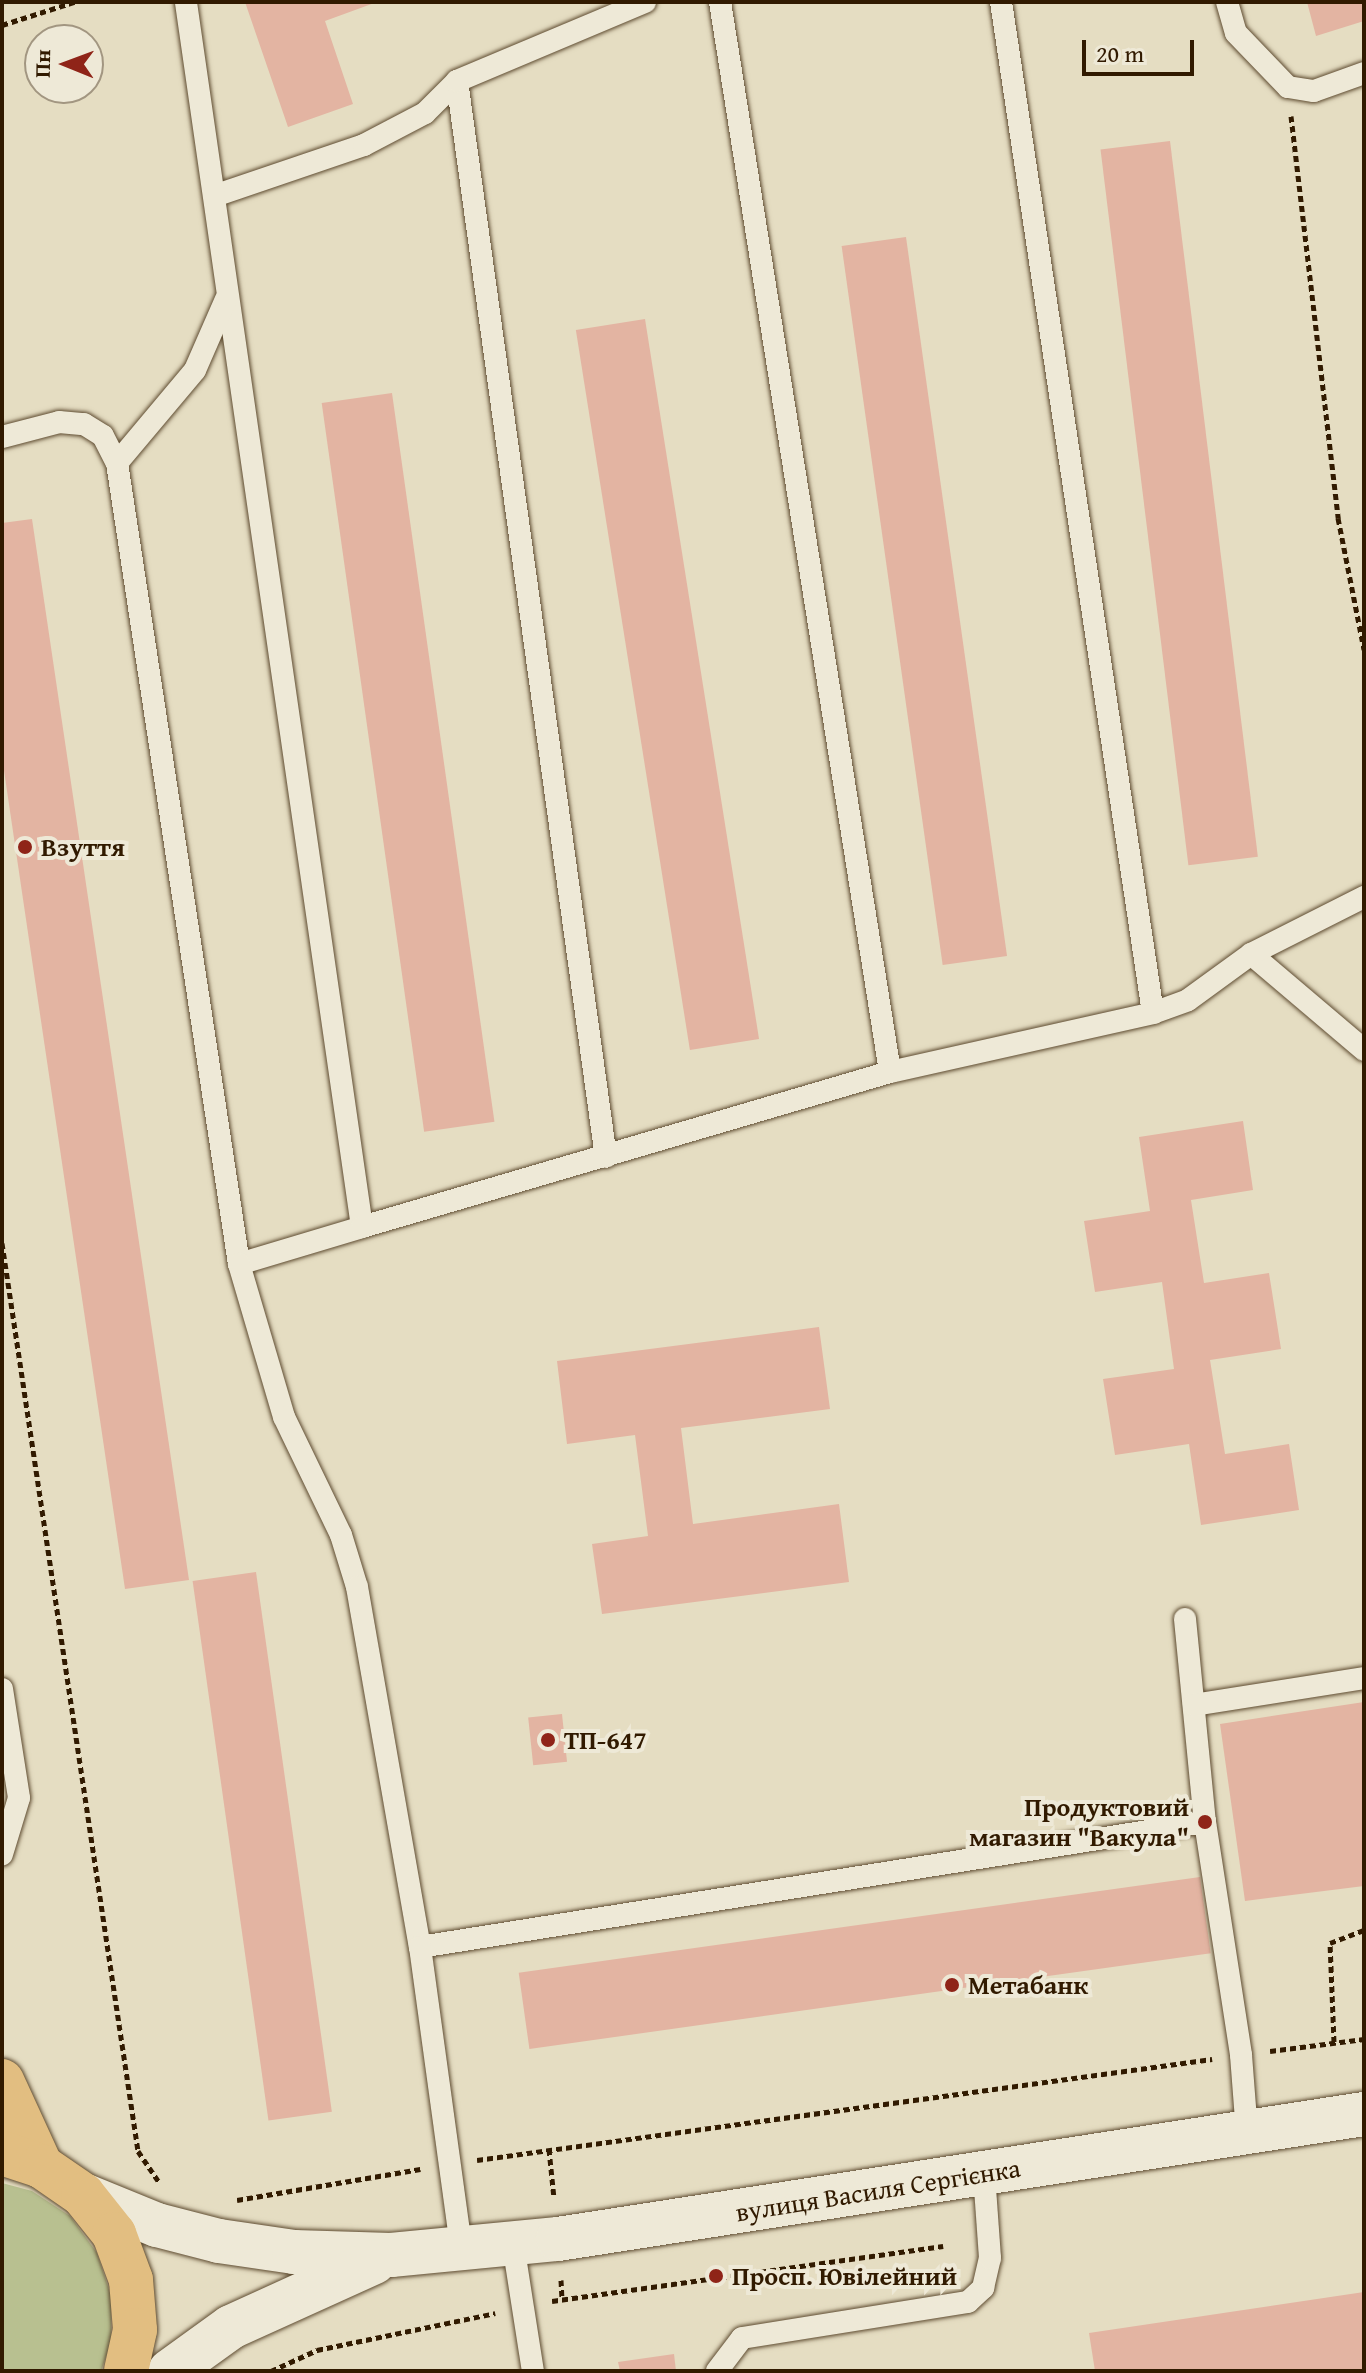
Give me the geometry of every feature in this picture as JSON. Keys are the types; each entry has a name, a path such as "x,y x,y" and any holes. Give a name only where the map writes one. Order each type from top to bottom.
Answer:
{"main road":[{"path":"2,2081 22,2159 83,2195 114,2234 131,2280 135,2330 126,2371"},
{"name":"вулиця Василя Сергієнка","path":"83,2195 157,2225 219,2241 294,2252 391,2255 513,2244 1364,2114"},
{"name":"вулиця Василя Сергієнка","path":"170,2371 231,2327 302,2290 391,2255"}],"lane":[{"path":"186,2 217,195 226,299 362,1227"},
{"path":"217,195 405,126 457,81 645,2"},
{"path":"720,2 890,1072"},
{"path":"1001,2 1153,1013"},
{"path":"1227,2 1236,33 1288,87 1314,91 1364,73"},
{"path":"457,81 606,1157"},
{"path":"117,463 195,370 226,299"},
{"path":"2,437 59,422 84,424 103,436 117,463 239,1264 284,1417 341,1535 357,1587 420,1947 461,2248"},
{"path":"239,1264 890,1072 1153,1013 1219,982 1251,954 1364,897"},
{"path":"1251,954 1364,1050"},
{"path":"1185,1619 1205,1822 1241,2055 1247,2133"},
{"path":"1194,1705 1364,1678"},
{"path":"2,1689 19,1798 2,1854"},
{"path":"420,1947 1205,1822"},
{"path":"717,2371 742,2338 968,2302 983,2288 990,2258 992,2227 984,2174"},
{"path":"513,2244 533,2371"}],"path":[{"path":"2,25 74,2"},
{"path":"1288,87 1338,518 1364,649"},
{"path":"1334,2042 1330,1943 1364,1930"},
{"path":"271,2371 317,2350 521,2307 943,2246"}],"green space":[{"path":"2,2183 32,2191 70,2216 97,2253 111,2296 111,2342 101,2371 2,2371"}],"building":[{"path":"245,2 377,2 325,21 353,104 288,127"},
{"path":"1307,2 1364,2 1364,21 1316,36"},
{"path":"1170,141 1258,857 1188,865 1101,150"},
{"path":"906,237 1007,956 943,965 842,246"},
{"path":"645,319 759,1039 690,1050 576,330"},
{"path":"392,393 494,1122 424,1132 322,403"},
{"path":"32,519 189,1580 125,1589 2,757 2,523"},
{"path":"1243,1121 1253,1190 1191,1200 1204,1283 1269,1273 1281,1349 1210,1360 1225,1454 1289,1444 1299,1510 1201,1525 1189,1444 1115,1455 1103,1379 1174,1369 1162,1282 1095,1292 1084,1221 1150,1211 1139,1137"},
{"path":"819,1327 830,1409 681,1428 693,1524 839,1504 849,1582 602,1614 592,1544 648,1536 635,1435 567,1444 557,1361"},
{"path":"256,1572 332,2112 268,2121 193,1581"},
{"path":"1364,1702 1364,1886 1245,1901 1220,1724"},
{"name":"ТП-647","path":"562,1714 567,1762 533,1765 528,1718"},
{"path":"1200,1877 1211,1953 529,2049 519,1973"},
{"path":"1364,2292 1364,2371 1095,2371 1089,2333"},
{"path":"674,2354 676,2371 620,2371 618,2362"}],"place":[{"name":"Взуття","path":"25,847"},
{"name":"ТП-647","path":"548,1740"},
{"name":"Продуктовий магазин \"Вакула\"","path":"1205,1822"},
{"name":"Метабанк","path":"952,1985"},
{"name":"Просп. Ювілейний","path":"716,2276"}]}
